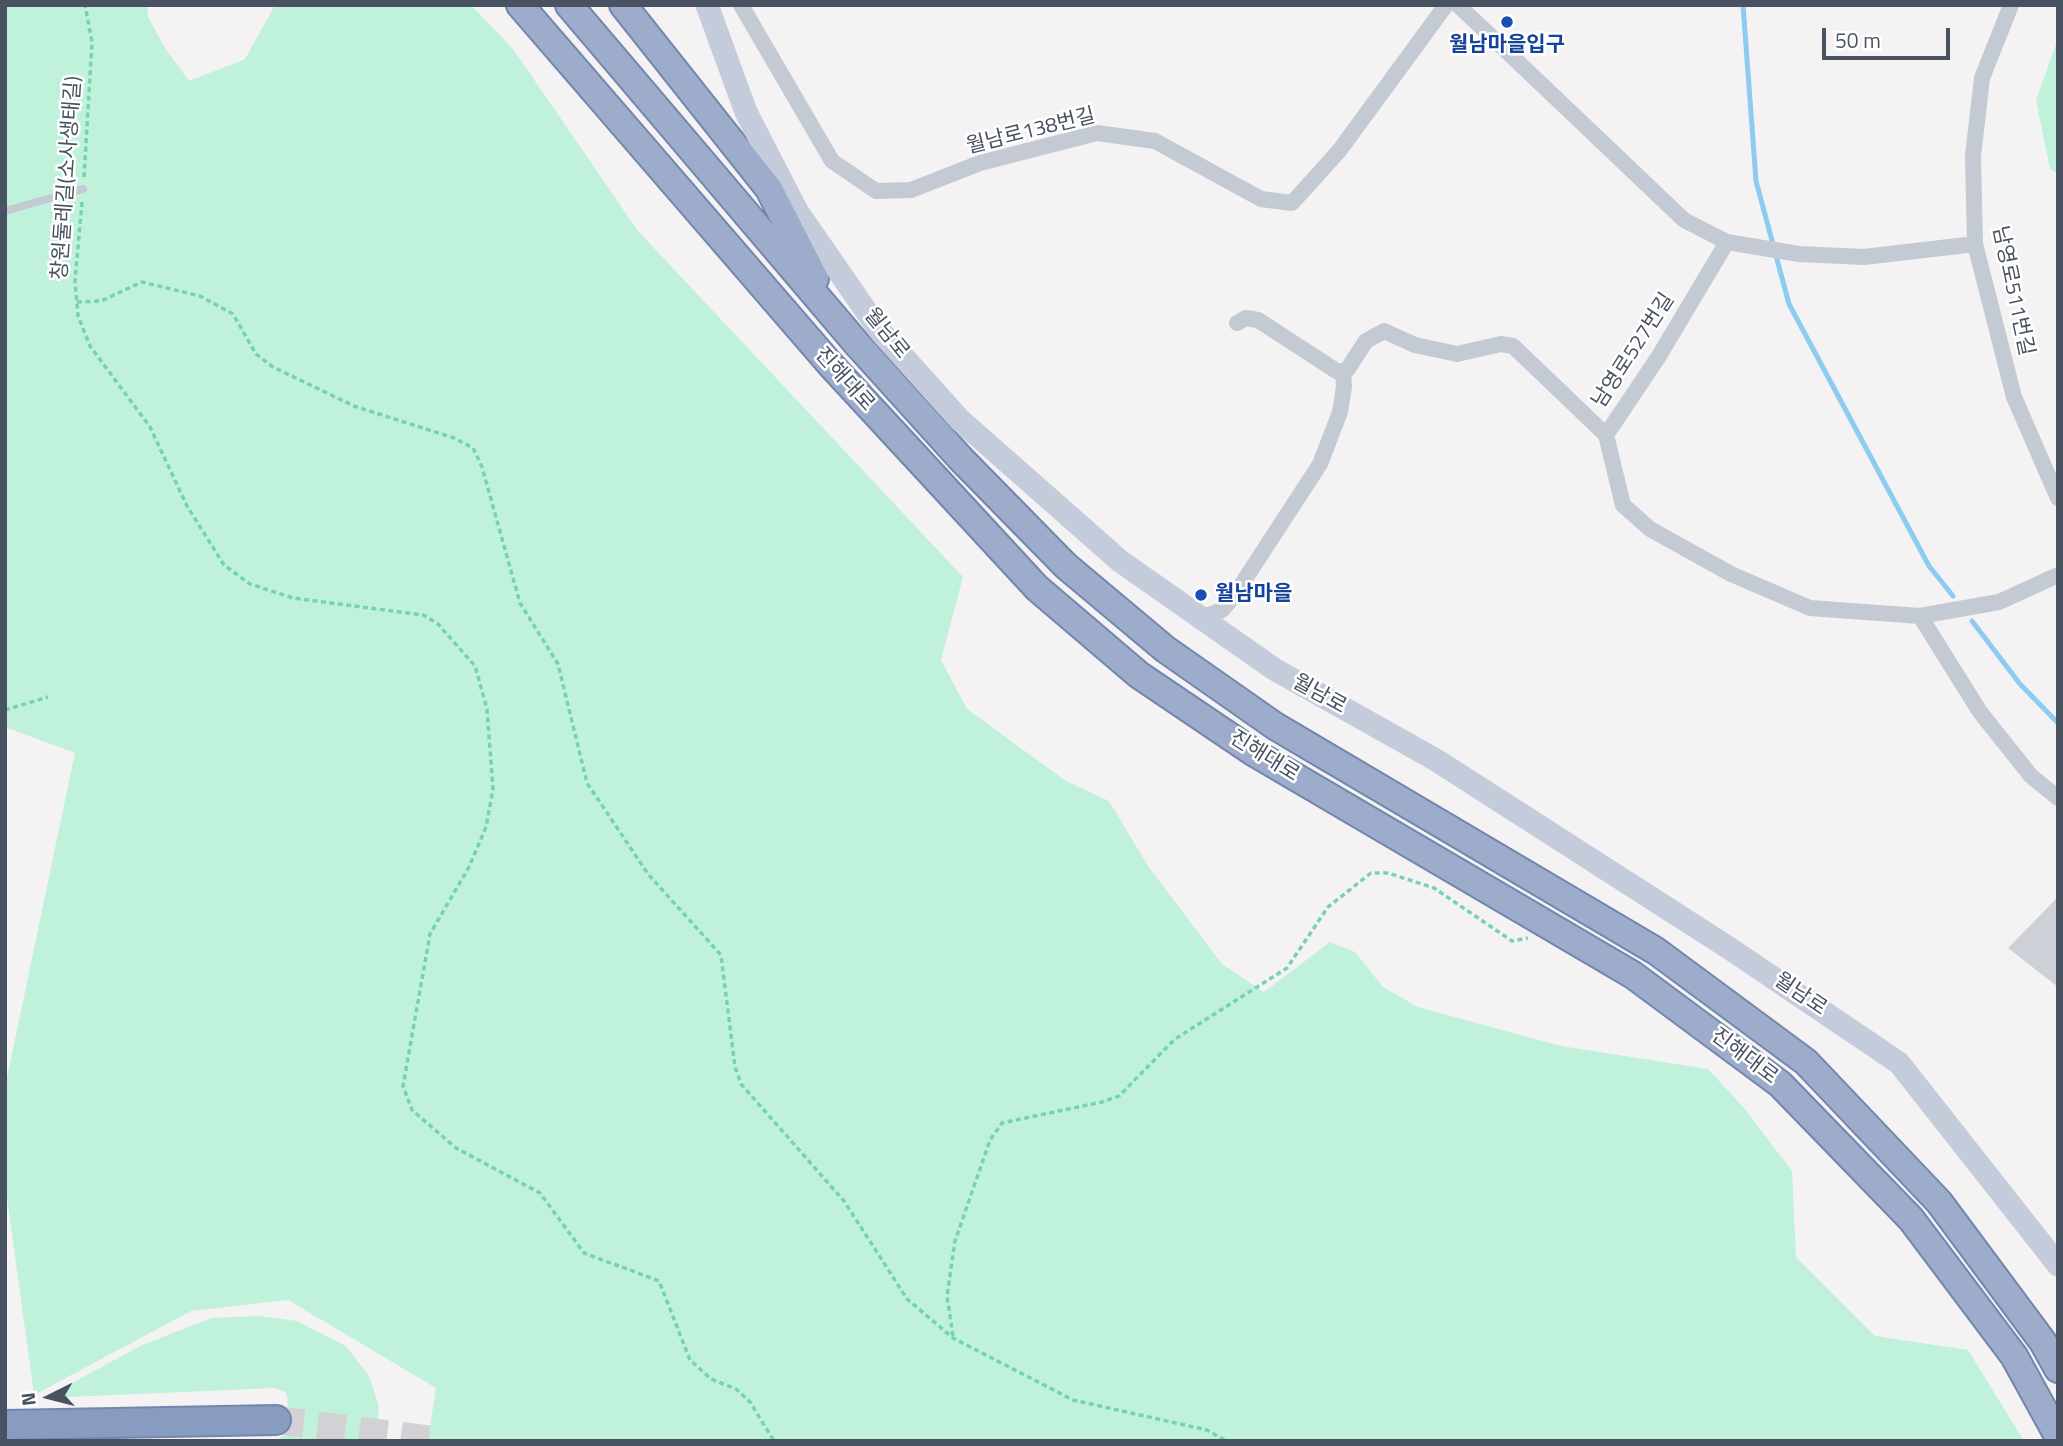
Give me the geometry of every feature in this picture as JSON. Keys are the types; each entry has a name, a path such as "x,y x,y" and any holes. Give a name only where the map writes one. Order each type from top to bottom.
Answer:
{"highway":[{"name":"진해대로","path":"520,5 830,364 1038,588 1139,675 1242,744 1633,975 1780,1084 1911,1219 2014,1356 2058,1436"},
{"name":"진해대로","path":"569,5 837,321 961,459 1066,566 1166,649 1275,726 1656,951 1806,1062 1939,1202 2043,1342 2058,1369"},
{"path":"623,5 769,189 837,321"},
{"path":"5,1425 276,1420"}],"main road":[{"name":"월남로","path":"707,5 746,112 797,211 880,331 960,420 1120,561 1274,669 1459,775 1729,948 1899,1063 2058,1265"}],"street":[{"name":"월남로138번길","path":"741,5 832,161 876,191 911,190 980,163 1097,133 1155,141 1261,199 1292,203 1339,151 1446,5"},
{"path":"1458,5 1684,220 1727,242 1761,250 1864,257 1975,244"},
{"name":"남영로511번길","path":"2011,5 1982,78 1973,156 1975,244 2014,397 2058,498"},
{"name":"남영로527번길","path":"1727,242 1659,356 1606,435 1623,505 1650,529 1731,574 1810,608 1920,616 1999,602 2058,575"},
{"path":"1237,323 1246,318 1258,320 1316,359 1343,372"},
{"path":"1201,618 1222,610 1234,596 1320,464 1340,412 1344,387 1343,372 1366,341 1384,331 1415,345 1457,354 1507,344 1525,355 1606,435"},
{"path":"1920,616 1980,712 2031,776 2058,798"}],"lane":[{"path":"5,211 83,189"}],"path":[{"name":"창원둘레길(소사생태길)","path":"85,5 93,41 89,135 75,281 77,302 90,346 150,427 187,506 224,565 250,584 293,598 423,615 444,630 475,666 487,709 493,789 486,827 469,867 430,934 403,1086 412,1110 456,1148 540,1193 584,1253 659,1282 690,1360 711,1379 736,1389 750,1402 774,1441"},
{"path":"77,302 101,301 142,282 200,296 233,314 256,354 273,367 354,406 454,438 473,447 482,467 520,603 558,664 586,783 648,874 721,955 735,1067 741,1084 844,1200 907,1299 953,1338 1073,1400 1207,1430 1226,1441"},
{"path":"5,710 48,696"},
{"path":"953,1338 947,1296 955,1241 990,1140 1002,1123 1119,1096 1175,1040 1287,968 1328,907 1371,873 1388,873 1434,888 1512,941 1531,937"}],"green space":[{"path":"5,5 147,5 148,17 165,48 189,81 245,59 275,5 471,5 513,49 638,231 963,577 941,660 967,709 1066,781 1109,801 1148,866 1222,964 1264,992 1330,942 1355,952 1383,987 1418,1007 1561,1046 1708,1069 1744,1108 1792,1171 1796,1257 1875,1336 1968,1350 2024,1441 428,1441 436,1388 288,1300 191,1311 34,1395 5,1183 5,1087 75,753 5,727"},
{"path":"2058,39 2058,174 2050,169 2036,100"},
{"path":"259,1316 297,1321 346,1346 369,1376 379,1407 376,1441 276,1441 285,1435 288,1399 285,1392 275,1388 68,1397 60,1395 59,1390 142,1345 212,1318"}],"building":[{"path":"2058,897 2058,987 2008,948"}],"waterway":[{"path":"1743,5 1756,181 1789,304 1929,566 1953,596"},
{"path":"1972,621 2020,684 2058,723"}],"tunnel":[{"path":"276,1420 441,1441"}],"place":[{"name":"월남마을입구","path":"1507,22"},
{"name":"월남마을","path":"1201,595"}]}
